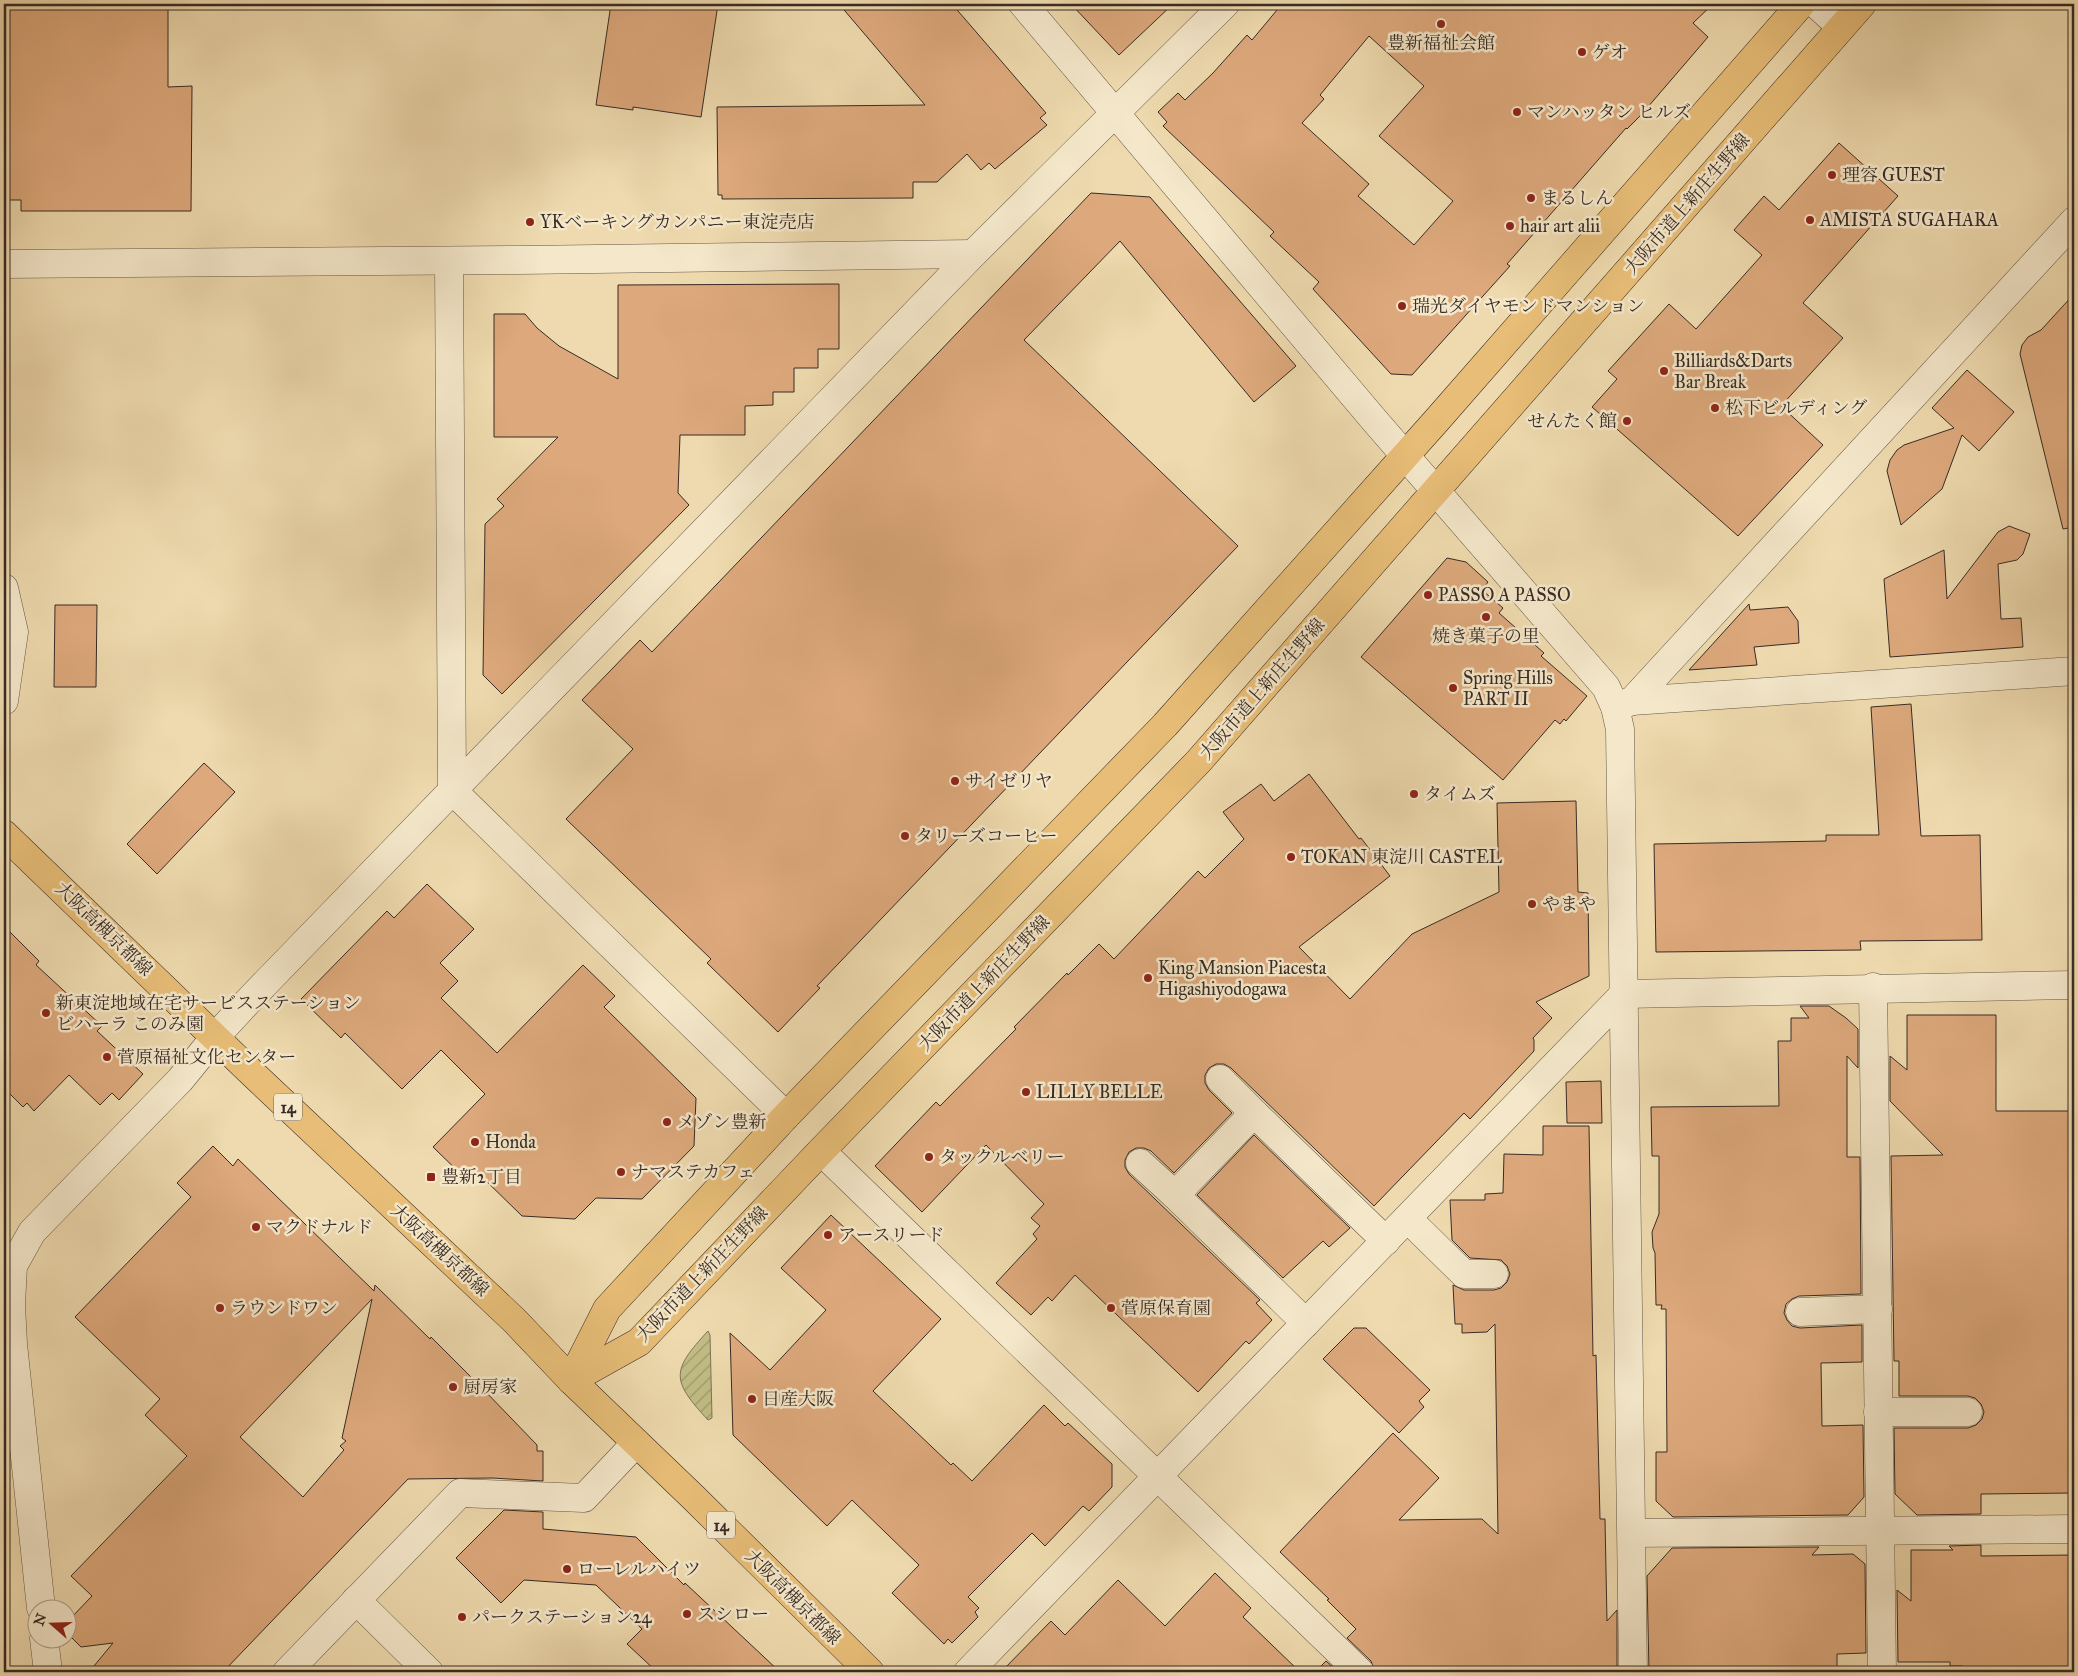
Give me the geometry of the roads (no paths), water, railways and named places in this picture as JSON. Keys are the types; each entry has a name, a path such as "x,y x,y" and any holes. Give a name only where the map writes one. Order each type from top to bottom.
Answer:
{"main road":[{"path":"570,1380 607,1309 786,1116 1165,725 1406,455 1801,4"},
{"name":"大阪市道上新庄生野線","path":"570,1380 639,1342 821,1150 1198,762 1862,4"},
{"name":"大阪高槻京都線","path":"4,834 514,1320 570,1380 636,1442 870,1672"}],"street":[{"path":"1024,4 1375,421 1437,490 1606,687 1624,704 2074,671"},
{"path":"40,1598 13,1344 11,1305 13,1266 32,1232 180,1080 216,1036 452,790 973,254 1225,4"},
{"path":"1816,4 1841,27"},
{"path":"1633,1672 1620,729 1624,704 2074,222"},
{"path":"4,264 449,261 973,254"},
{"path":"449,261 452,790 786,1116"},
{"path":"4,588 14,632 4,701"},
{"path":"968,1672 1624,994 1873,987 2074,985"},
{"path":"1873,987 1882,1672"},
{"path":"1220,1079 1386,1241"},
{"path":"1175,1195 1254,1113"},
{"path":"821,1150 1157,1478 1360,1672"},
{"path":"1140,1163 1306,1323"},
{"path":"1408,1219 1464,1274 1494,1274"},
{"path":"1800,1312 1878,1309"},
{"path":"1878,1412 1968,1412"},
{"path":"286,1672 460,1493 584,1498 636,1442"},
{"path":"1632,1533 2074,1529"},
{"path":"356,1600 429,1672"},
{"path":"45,1648 48,1672"}],"place":[{"name":"豊新福祉会館","path":"1441,24"},
{"name":"ゲオ","path":"1582,52"},
{"name":"マンハッタン ヒルズ","path":"1517,112"},
{"name":"理容 GUEST","path":"1832,175"},
{"name":"まるしん","path":"1531,198"},
{"name":"AMISTA SUGAHARA","path":"1810,220"},
{"name":"YKベーキングカンパニー東淀売店","path":"530,222"},
{"name":"hair art alii","path":"1510,226"},
{"name":"瑞光ダイヤモンドマンション","path":"1402,306"},
{"name":"Billiards&Darts Bar Break","path":"1664,371"},
{"name":"松下ビルディング","path":"1715,408"},
{"name":"せんたく館","path":"1627,421"},
{"name":"PASSO A PASSO","path":"1428,595"},
{"name":"焼き菓子の里","path":"1486,617"},
{"name":"Spring Hills PART II","path":"1453,688"},
{"name":"サイゼリヤ","path":"955,781"},
{"name":"タイムズ","path":"1414,794"},
{"name":"タリーズコーヒー","path":"905,836"},
{"name":"TOKAN 東淀川 CASTEL","path":"1291,857"},
{"name":"やまや","path":"1532,904"},
{"name":"King Mansion Piacesta Higashiyodogawa","path":"1148,978"},
{"name":"新東淀地域在宅サービスステーション ビハーラ このみ園","path":"46,1013"},
{"name":"菅原福祉文化センター","path":"107,1057"},
{"name":"LILLY BELLE","path":"1026,1092"},
{"name":"メゾン豊新","path":"667,1122"},
{"name":"Honda","path":"475,1142"},
{"name":"タックルベリー","path":"929,1157"},
{"name":"ナマステカフェ","path":"621,1172"},
{"name":"豊新2丁目","path":"431,1177"},
{"name":"マクドナルド","path":"256,1227"},
{"name":"アースリード","path":"828,1235"},
{"name":"ラウンドワン","path":"220,1308"},
{"name":"菅原保育園","path":"1111,1308"},
{"name":"厨房家","path":"453,1387"},
{"name":"日産大阪","path":"752,1399"},
{"name":"ローレルハイツ","path":"567,1569"},
{"name":"スシロー","path":"687,1614"},
{"name":"パークステーション24","path":"462,1617"}]}
